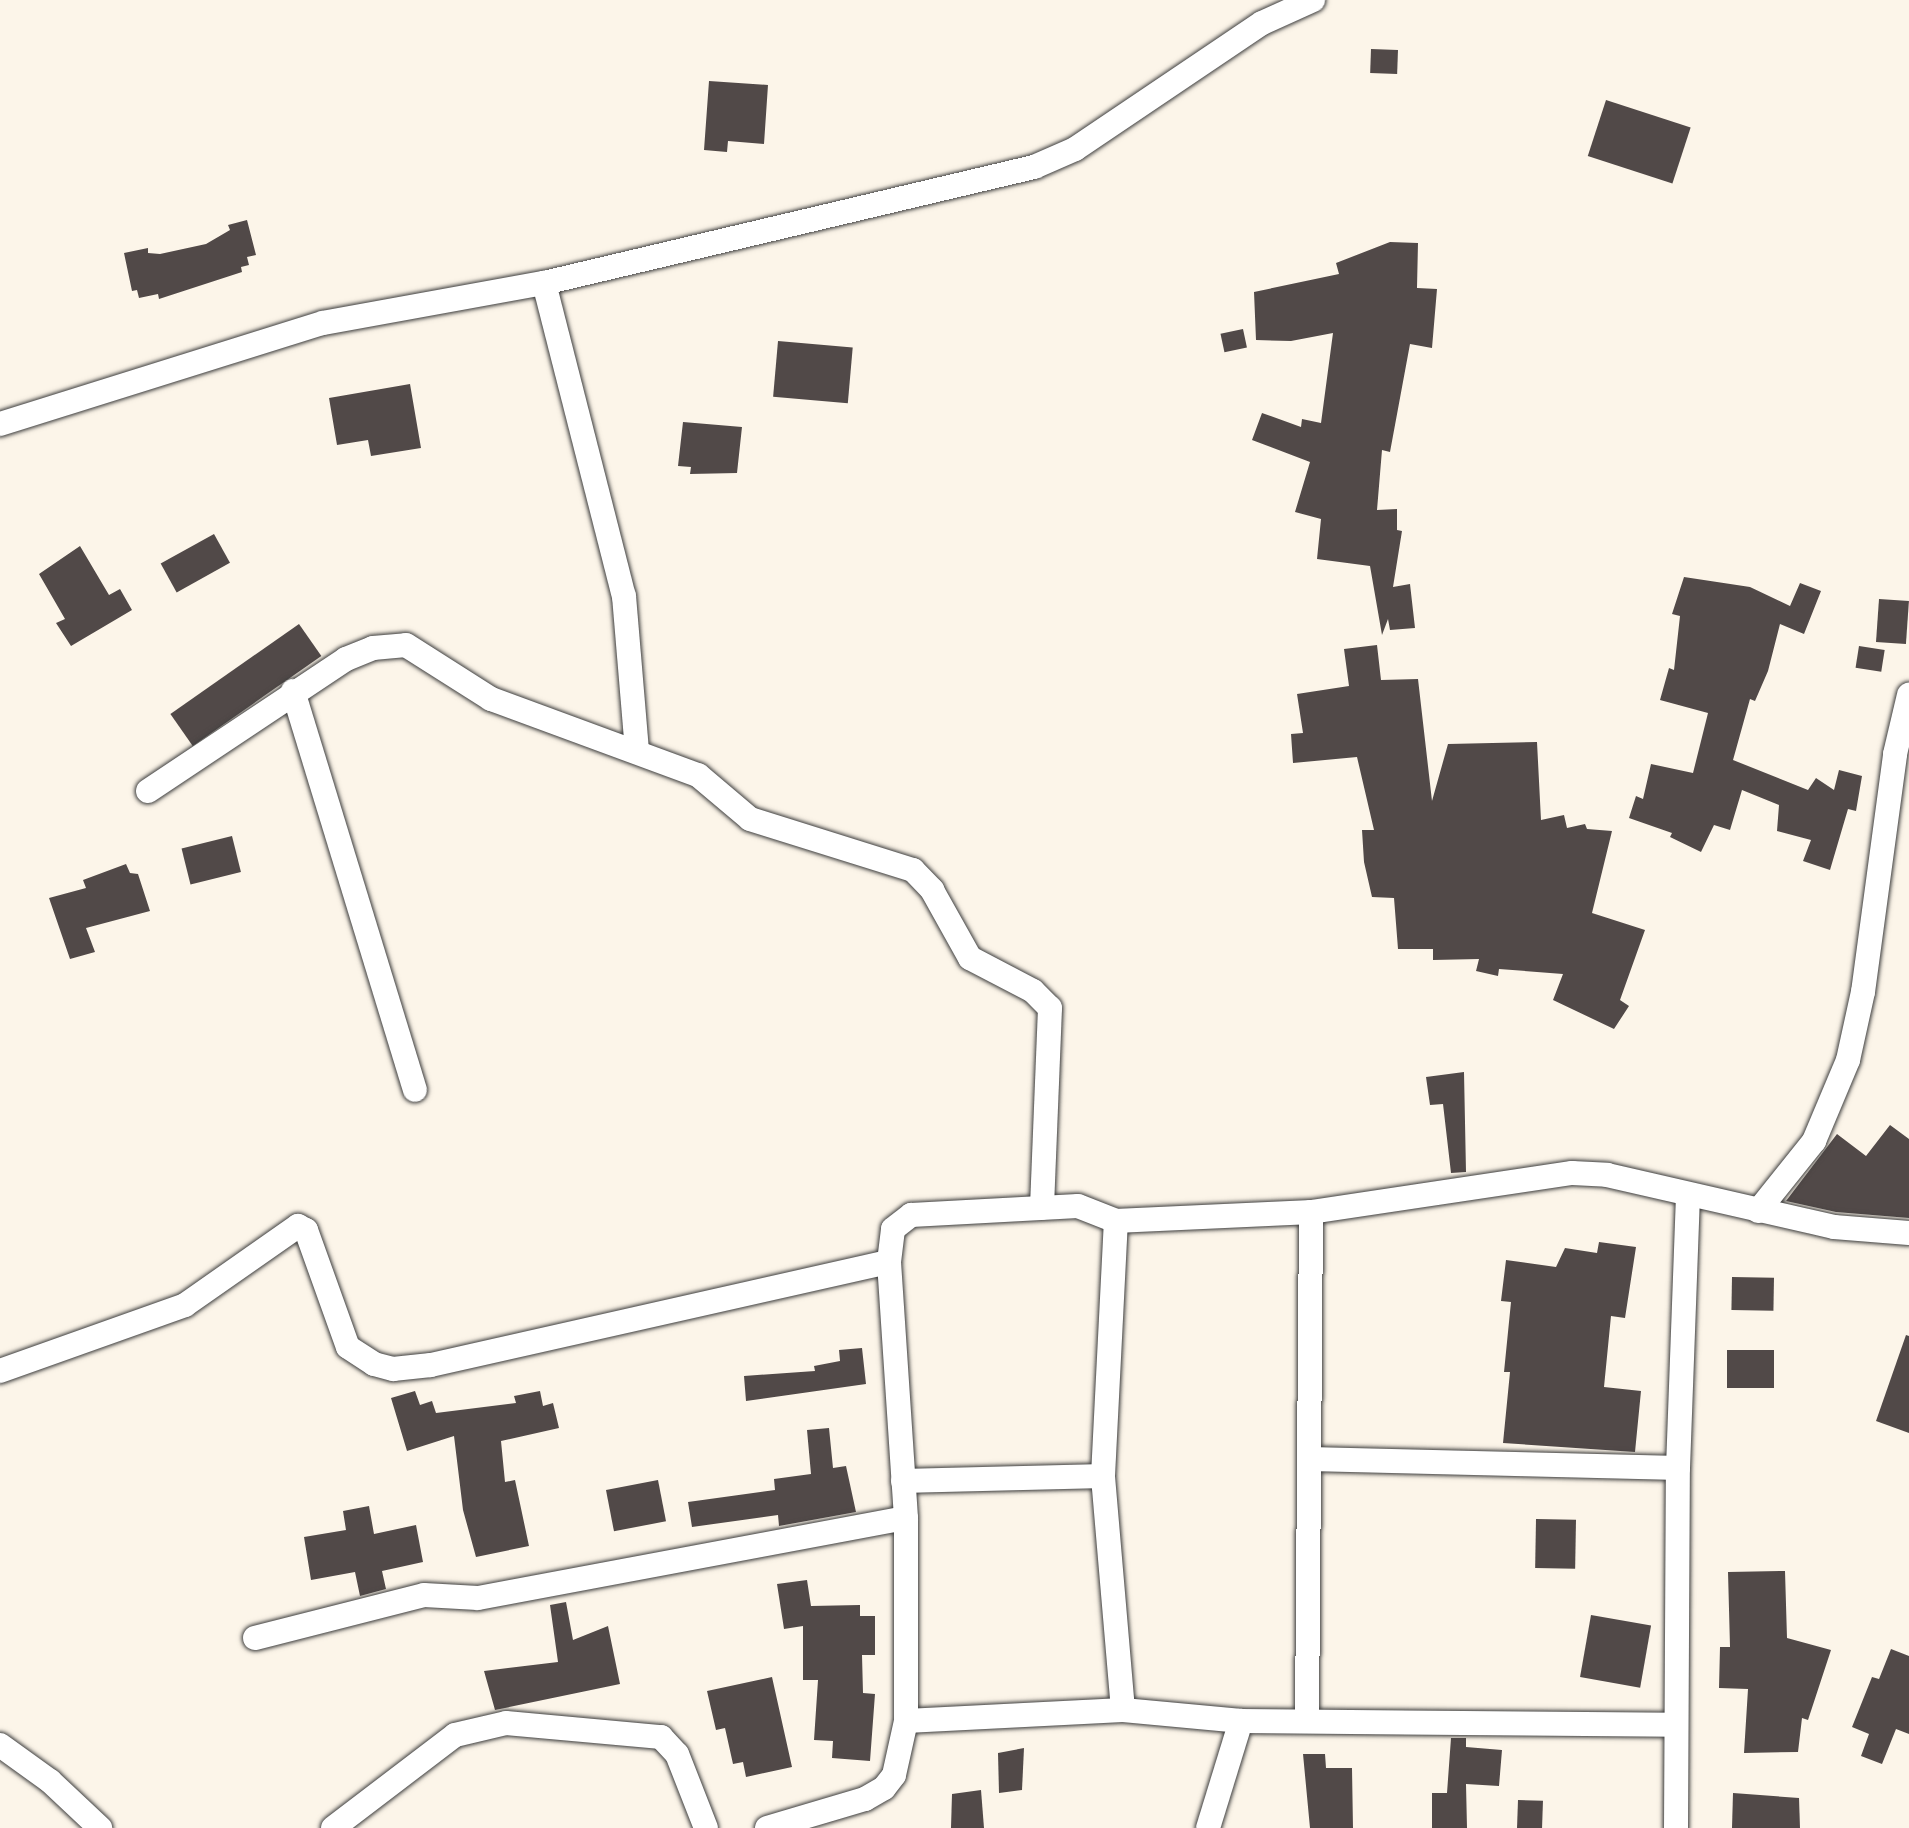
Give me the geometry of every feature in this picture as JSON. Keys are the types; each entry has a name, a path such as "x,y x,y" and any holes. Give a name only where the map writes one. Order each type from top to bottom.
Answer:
{"street":[{"path":"0,424 323,323 544,283 1034,167 1075,149 1262,23 1313,0"},
{"path":"544,283 624,596 637,750"},
{"path":"148,791 293,691 346,659 382,646 406,645 491,699 637,750 698,775 750,819 913,870 932,890 970,958 1046,1001 1052,1020 1042,1208"},
{"path":"293,691 415,1090"},
{"path":"1758,1211 1814,1141 1848,1060 1863,992 1895,754 1909,695"},
{"path":"767,1828 865,1799 884,1788 894,1775 906,1721 906,1518 889,1262 893,1229 911,1215 1078,1206 1116,1221 1311,1212 1572,1173 1607,1175 1688,1197 1834,1227 1909,1233"},
{"path":"1676,1828 1678,1468 1688,1197"},
{"path":"1307,1718 1311,1212"},
{"path":"1116,1221 1103,1476 1123,1710"},
{"path":"0,1371 185,1305 298,1226 306,1230 348,1347 374,1364 393,1369 431,1365 889,1262"},
{"path":"1311,1459 1678,1468"},
{"path":"903,1481 1103,1476"},
{"path":"255,1638 424,1595 478,1598 906,1518"},
{"path":"906,1721 1123,1710 1241,1721 1307,1718 1676,1725"},
{"path":"1208,1828 1241,1721"},
{"path":"333,1828 455,1735 506,1723 661,1737 677,1754 706,1828"},
{"path":"0,1745 50,1781 100,1828"}],"building":[{"path":"1371,49 1398,50 1397,74 1370,73"},
{"path":"709,81 768,85 764,144 728,141 727,152 704,150"},
{"path":"1606,100 1691,128 1672,184 1588,156"},
{"path":"247,220 256,255 247,257 249,265 241,267 242,272 159,299 158,294 139,298 137,290 132,291 124,253 148,248 148,253 160,254 206,244 230,230 228,225"},
{"path":"1390,242 1418,243 1417,288 1437,289 1432,348 1410,344 1390,452 1382,450 1377,510 1397,509 1397,530 1402,531 1393,587 1410,584 1415,628 1390,630 1388,619 1382,635 1370,566 1317,559 1321,519 1295,512 1310,462 1252,440 1262,413 1301,427 1302,419 1321,423 1333,333 1291,341 1256,340 1254,292 1339,274 1336,263"},
{"path":"1243,329 1247,348 1224,352 1221,334"},
{"path":"778,341 853,348 848,403 773,397"},
{"path":"410,384 421,448 371,456 368,440 337,445 329,398"},
{"path":"683,422 742,427 737,473 690,474 691,467 678,466"},
{"path":"214,534 230,563 177,592 161,564"},
{"path":"80,546 109,595 120,589 132,610 71,646 56,623 65,619 39,574"},
{"path":"1684,577 1750,587 1790,606 1800,583 1821,591 1804,634 1780,624 1768,671 1755,701 1750,699 1733,760 1808,790 1816,778 1834,790 1839,770 1862,776 1856,811 1848,809 1830,870 1803,861 1811,840 1777,831 1779,805 1742,790 1730,830 1714,825 1701,852 1670,837 1672,833 1629,818 1636,796 1643,799 1651,764 1693,773 1708,713 1660,700 1669,668 1674,670 1680,616 1672,614"},
{"path":"1879,599 1909,601 1906,644 1876,642"},
{"path":"299,624 321,656 193,746 170,714"},
{"path":"1377,645 1381,680 1418,679 1432,801 1448,744 1537,742 1541,820 1564,815 1567,828 1585,824 1587,829 1612,831 1592,913 1645,930 1620,1000 1629,1006 1614,1029 1553,1000 1563,974 1499,969 1498,976 1476,971 1479,959 1433,960 1433,949 1398,949 1394,898 1372,897 1364,862 1362,830 1374,830 1357,757 1293,763 1291,734 1303,733 1297,694 1349,686 1344,649"},
{"path":"1859,646 1885,650 1881,672 1856,668"},
{"path":"232,836 241,872 190,884 182,849"},
{"path":"126,864 130,873 138,874 150,911 86,928 95,952 70,959 49,898 86,888 83,880"},
{"path":"1464,1072 1466,1172 1451,1173 1443,1104 1430,1105 1426,1077"},
{"path":"1890,1125 1909,1139 1909,1218 1836,1212 1786,1201 1837,1134 1866,1156"},
{"path":"1599,1242 1636,1247 1625,1318 1611,1316 1604,1387 1641,1391 1635,1452 1503,1443 1510,1372 1504,1372 1511,1302 1501,1301 1506,1260 1556,1267 1565,1248 1597,1253"},
{"path":"1732,1277 1774,1278 1773,1311 1731,1310"},
{"path":"1906,1335 1909,1336 1909,1433 1876,1421"},
{"path":"862,1348 866,1384 746,1401 744,1376 815,1371 814,1366 840,1361 839,1350"},
{"path":"1727,1350 1774,1350 1774,1388 1727,1388"},
{"path":"415,1391 420,1405 432,1401 436,1413 516,1403 514,1396 540,1391 543,1406 553,1403 559,1428 501,1441 505,1482 515,1480 529,1546 476,1557 463,1510 454,1436 407,1451 391,1398"},
{"path":"829,1428 833,1468 846,1466 856,1512 779,1526 778,1515 692,1527 688,1502 775,1490 774,1479 811,1474 807,1430"},
{"path":"658,1480 666,1521 614,1531 606,1490"},
{"path":"369,1506 374,1534 416,1525 423,1562 382,1571 386,1589 360,1596 355,1572 311,1580 304,1537 346,1530 343,1511"},
{"path":"1536,1519 1576,1520 1575,1569 1535,1568"},
{"path":"1785,1571 1787,1638 1831,1650 1808,1720 1802,1718 1798,1752 1744,1753 1748,1689 1719,1688 1720,1647 1730,1647 1728,1572"},
{"path":"807,1580 811,1606 860,1605 860,1616 875,1616 875,1655 862,1655 863,1693 875,1694 870,1761 832,1758 833,1741 814,1740 818,1680 803,1680 803,1626 784,1629 777,1584"},
{"path":"566,1602 573,1640 608,1626 620,1684 495,1710 484,1671 558,1662 550,1605"},
{"path":"1591,1615 1651,1626 1640,1688 1580,1677"},
{"path":"1891,1649 1909,1656 1909,1734 1896,1729 1882,1764 1861,1756 1869,1734 1852,1727 1872,1677 1879,1679"},
{"path":"772,1677 792,1767 746,1777 743,1762 733,1764 725,1728 716,1730 707,1691"},
{"path":"1451,1738 1466,1738 1466,1747 1502,1750 1499,1786 1466,1784 1467,1828 1432,1828 1432,1793 1447,1793"},
{"path":"1024,1748 1022,1790 999,1793 998,1753"},
{"path":"1303,1754 1325,1754 1326,1768 1352,1768 1353,1828 1310,1828"},
{"path":"981,1790 984,1828 951,1828 952,1794"},
{"path":"1733,1793 1799,1798 1800,1828 1732,1828"},
{"path":"1518,1800 1543,1801 1542,1828 1517,1828"}]}
